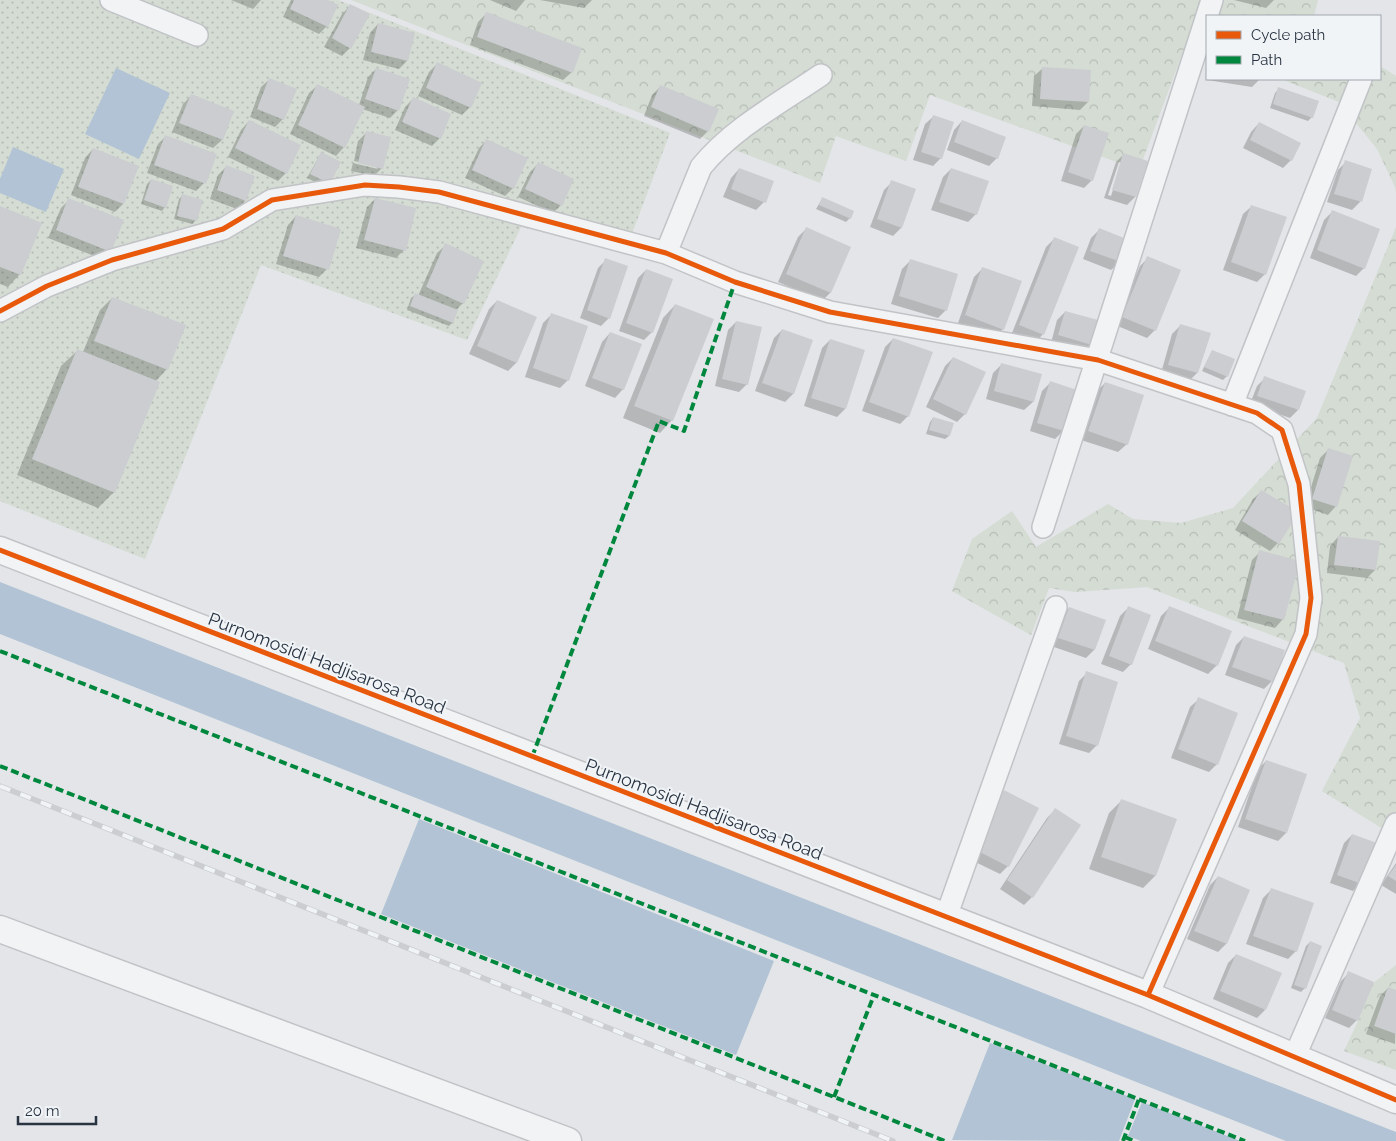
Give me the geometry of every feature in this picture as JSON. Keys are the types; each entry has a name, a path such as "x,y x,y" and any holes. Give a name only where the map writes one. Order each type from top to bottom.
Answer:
{"street":[{"path":"111,0 197,35"},
{"path":"1207,15 1212,0"},
{"path":"1044,527 1206,19"},
{"path":"666,253 701,167 710,156 725,140 821,75"},
{"path":"1232,405 1361,80"},
{"path":"0,311 47,286 112,260 223,229 272,200 365,185 439,192 666,253 735,282 830,312 1098,360 1258,413 1282,430 1299,484 1311,598 1306,634 1293,668 1148,995"},
{"name":"Purnomosidi Hadjisarosa Road","path":"0,550 1148,995 1396,1100"},
{"path":"946,917 1056,607"},
{"path":"1294,1058 1396,824"},
{"path":"0,929 568,1141"}],"green space":[{"path":"0,0 338,0 670,133 625,252 521,227 467,340 261,265 145,559 0,501"},
{"path":"351,0 1318,0 1314,15 1206,15 1206,49 1187,41 1139,170 930,95 906,161 836,136 820,183"},
{"path":"1381,67 1396,76 1396,193 1377,149 1339,102 1284,80 1381,80"},
{"path":"1396,227 1396,837 1322,791 1360,718 1344,663 1147,587 1075,592 1049,588 1031,635 952,591 972,539 1012,511 1036,547 1108,504 1133,519 1181,523 1233,508 1317,418"},
{"path":"1396,965 1396,1070 1344,1051 1360,1017 1367,988"}],"water":[{"path":"116,68 170,93 139,159 85,134"},
{"path":"13,147 64,169 46,212 0,193 0,179"},
{"path":"0,582 1396,1132 1396,1141 1286,1141 0,634"},
{"path":"419,819 774,961 736,1055 381,914"},
{"path":"990,1043 1135,1099 1119,1141 952,1140"},
{"path":"1142,1102 1240,1141 1141,1141 1128,1136"}],"building":[{"path":"294,0 328,0 338,5 328,27 290,9"},
{"path":"350,4 370,14 351,49 332,38"},
{"path":"486,12 582,48 573,73 477,37"},
{"path":"378,23 415,33 408,61 371,52"},
{"path":"437,62 482,83 471,108 426,88"},
{"path":"1042,67 1091,70 1089,102 1040,99"},
{"path":"376,68 410,79 399,111 365,99"},
{"path":"269,78 297,89 284,120 257,109"},
{"path":"317,84 365,107 345,148 298,125"},
{"path":"660,85 719,109 709,132 651,107"},
{"path":"1278,87 1319,101 1313,118 1273,104"},
{"path":"191,94 234,111 223,140 179,123"},
{"path":"413,97 451,114 441,139 402,122"},
{"path":"933,115 954,122 942,159 921,152"},
{"path":"249,120 301,145 287,174 235,148"},
{"path":"962,120 1006,137 998,159 954,142"},
{"path":"1259,122 1301,143 1292,161 1250,140"},
{"path":"1084,125 1109,133 1093,181 1068,172"},
{"path":"366,131 391,137 383,169 358,163"},
{"path":"165,135 217,154 206,184 154,165"},
{"path":"486,139 528,158 514,189 472,170"},
{"path":"93,148 139,166 124,204 78,187"},
{"path":"321,152 341,162 330,184 310,174"},
{"path":"1123,153 1148,161 1136,197 1112,190"},
{"path":"1345,160 1372,169 1362,202 1334,194"},
{"path":"538,162 574,179 562,206 525,189"},
{"path":"226,165 255,176 246,201 217,190"},
{"path":"739,168 774,181 766,203 731,189"},
{"path":"951,168 989,181 977,215 939,202"},
{"path":"151,179 173,186 166,208 144,200"},
{"path":"891,180 916,189 902,228 877,219"},
{"path":"182,194 203,200 197,221 177,216"},
{"path":"822,197 854,211 851,219 819,205"},
{"path":"68,198 124,220 111,252 56,230"},
{"path":"375,198 416,208 406,251 364,240"},
{"path":"1251,205 1287,217 1266,275 1231,262"},
{"path":"0,206 42,223 21,275 0,267"},
{"path":"1332,210 1380,229 1365,269 1317,250"},
{"path":"296,215 341,229 329,270 283,256"},
{"path":"806,227 851,247 831,293 786,274"},
{"path":"1099,228 1129,240 1121,262 1090,251"},
{"path":"1054,237 1079,247 1044,335 1019,325"},
{"path":"445,243 484,261 464,304 426,287"},
{"path":"1147,256 1181,270 1156,331 1122,317"},
{"path":"605,258 628,266 610,319 587,310"},
{"path":"910,259 958,274 947,311 899,296"},
{"path":"982,267 1022,281 1004,330 965,315"},
{"path":"646,269 673,279 653,333 626,323"},
{"path":"415,293 458,310 453,323 410,306"},
{"path":"112,297 186,325 168,370 94,341"},
{"path":"497,300 537,317 517,363 477,346"},
{"path":"675,304 714,319 673,421 634,406"},
{"path":"1065,311 1098,320 1092,345 1058,335"},
{"path":"551,313 588,326 569,381 533,368"},
{"path":"736,321 762,327 748,385 722,379"},
{"path":"1180,324 1211,333 1198,373 1168,365"},
{"path":"782,329 813,340 794,394 762,383"},
{"path":"610,332 642,344 624,390 592,378"},
{"path":"893,338 933,352 909,417 869,402"},
{"path":"830,339 865,350 846,409 811,398"},
{"path":"77,349 160,382 115,493 32,459"},
{"path":"1212,350 1235,359 1228,377 1204,367"},
{"path":"953,357 986,372 966,415 933,399"},
{"path":"1001,363 1042,374 1034,402 994,391"},
{"path":"1264,376 1306,391 1299,410 1257,396"},
{"path":"1050,381 1077,390 1064,431 1037,423"},
{"path":"1105,382 1144,395 1128,445 1088,431"},
{"path":"933,417 954,423 950,436 929,430"},
{"path":"1328,448 1353,456 1337,507 1312,499"},
{"path":"1261,490 1299,512 1279,544 1242,521"},
{"path":"1338,536 1380,541 1376,570 1334,565"},
{"path":"1259,550 1300,561 1284,620 1244,610"},
{"path":"1128,606 1151,615 1132,665 1109,656"},
{"path":"1169,606 1232,631 1218,666 1155,641"},
{"path":"1069,607 1106,620 1095,650 1058,638"},
{"path":"1244,636 1285,650 1274,682 1232,667"},
{"path":"1086,671 1118,682 1098,746 1066,736"},
{"path":"1198,697 1238,713 1218,765 1178,749"},
{"path":"1266,760 1307,774 1287,833 1245,819"},
{"path":"1004,790 1039,808 1009,867 974,849"},
{"path":"1121,799 1177,819 1156,876 1101,857"},
{"path":"1055,808 1081,825 1033,898 1007,880"},
{"path":"1352,834 1377,843 1362,884 1337,875"},
{"path":"1396,865 1396,881 1388,876"},
{"path":"1218,876 1250,890 1227,944 1194,931"},
{"path":"1271,888 1314,903 1297,952 1253,936"},
{"path":"1310,941 1322,946 1306,989 1294,985"},
{"path":"1236,954 1282,973 1266,1010 1220,991"},
{"path":"1348,971 1374,982 1358,1021 1332,1010"},
{"path":"1388,987 1396,990 1396,1034 1374,1026"}],"railway":[{"path":"0,786 893,1141"}],"marked path":[{"path":"532,757 659,421 684,431 735,282"},
{"path":"0,651 1245,1141"},
{"path":"0,766 945,1141"},
{"path":"834,1097 874,995"},
{"path":"1123,1141 1139,1099"},
{"path":"1125,1137 1134,1141"}],"cycle path":[{"path":"0,311 47,286 112,260 223,229 272,200 365,185 399,187 439,192 666,253 735,282 830,312 1098,360 1257,413 1282,430 1299,484 1311,598 1306,634 1148,995"},
{"path":"0,550 1148,995 1396,1100"}]}
